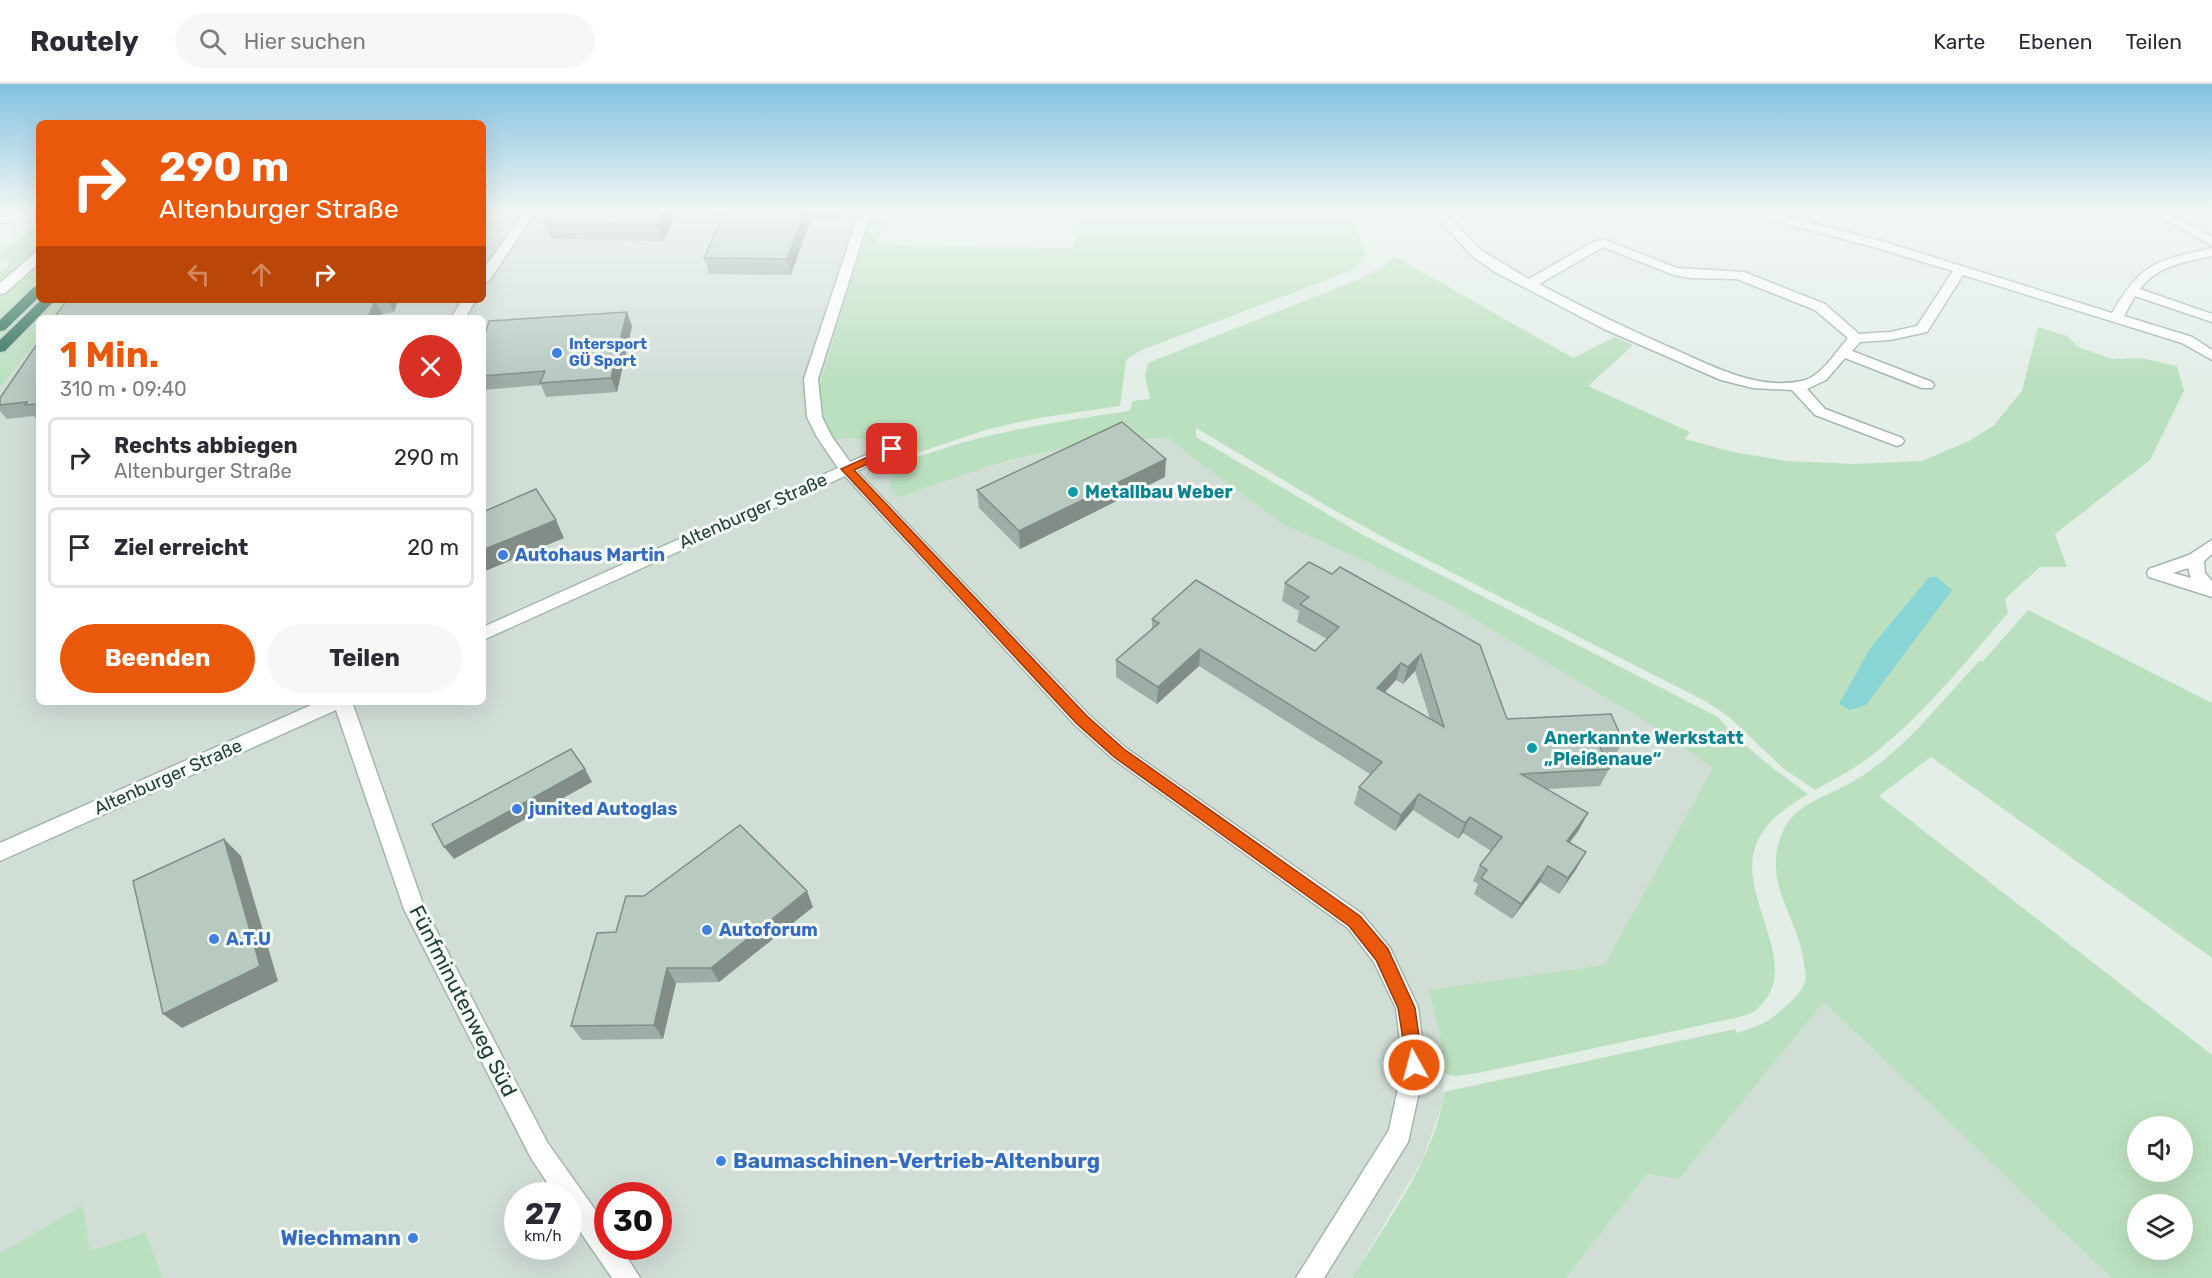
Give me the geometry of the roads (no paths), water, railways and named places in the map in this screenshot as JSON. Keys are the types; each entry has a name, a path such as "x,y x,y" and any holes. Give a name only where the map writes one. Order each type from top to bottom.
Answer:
{"highway":[{"path":"0,327 36,293"},
{"path":"0,348 45,303"}],"street":[{"path":"0,290 26,268"},
{"path":"847,268 816,363 810,396 818,428 847,469 1082,720 1119,753 1355,921 1382,955 1407,1008 1414,1065 1400,1134 1309,1278"},
{"path":"1498,268 1609,326 1726,377 1753,384 1796,386 1806,385 1821,377 1856,339 1890,336 1923,329 1960,270"},
{"path":"1530,284 1558,268"},
{"path":"1666,268 1691,274 1738,275 1820,306 1856,339"},
{"path":"1953,268 2187,340 2212,356"},
{"path":"2116,318 2133,291 2149,272 2159,268"},
{"path":"2133,291 2212,318"},
{"path":"1844,353 1927,385"},
{"path":"1796,386 1820,412 1897,441"},
{"name":"Altenburger Straße","path":"486,633 892,449"},
{"path":"2210,590 2156,573 2195,559 2212,546"},
{"path":"2195,559 2197,574 2210,590"},
{"name":"Altenburger Straße","path":"0,852 329,705"},
{"name":"Fünfminutenweg Süd","path":"344,705 414,909 539,1150 627,1278"}],"water":[{"path":"1929,577 1937,577 1952,590 1866,705 1850,710 1839,704 1870,648"}],"place":[{"name":"Intersport GÜ Sport","path":"557,353"},
{"name":"Metallbau Weber","path":"1073,492"},
{"name":"Autohaus Martin","path":"503,555"},
{"name":"Anerkannte Werkstatt „Pleißenaue“","path":"1532,748"},
{"name":"junited Autoglas","path":"517,809"},
{"name":"Autoforum","path":"707,930"},
{"name":"A.T.U","path":"214,939"},
{"name":"Baumaschinen-Vertrieb-Altenburg","path":"721,1161"},
{"name":"Wiechmann","path":"413,1238"}]}
